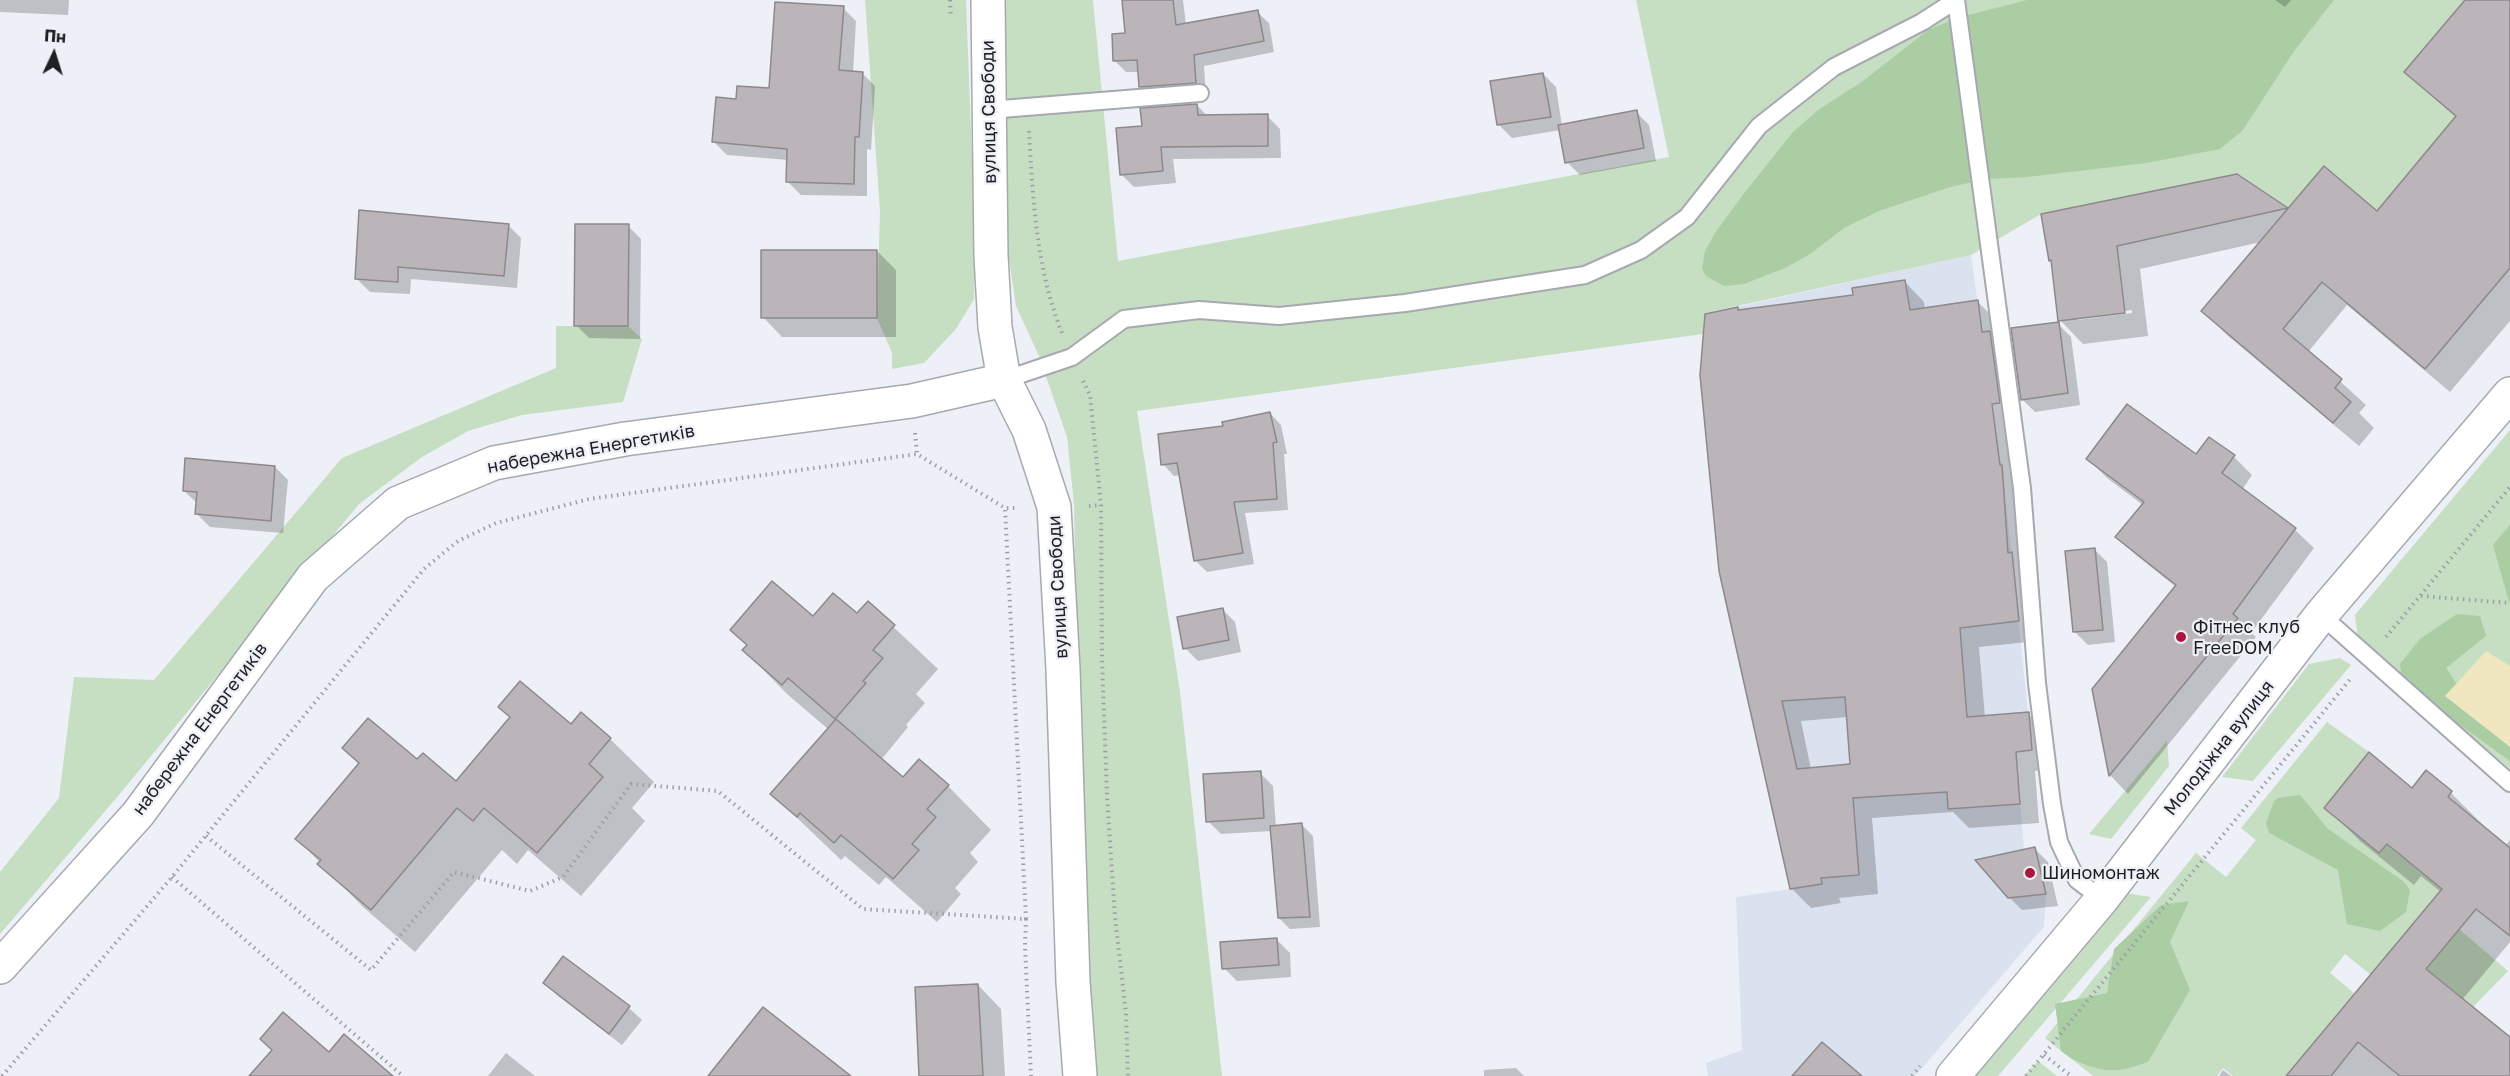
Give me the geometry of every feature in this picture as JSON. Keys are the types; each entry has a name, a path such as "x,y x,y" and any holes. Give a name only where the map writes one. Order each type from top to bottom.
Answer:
{"street":[{"name":"вулиця Свободи","path":"988,0 991,256 995,327 1004,380 1029,430 1054,507 1063,669 1072,981 1080,1076"},
{"name":"набережна Енергетиків","path":"0,967 138,814 313,577 398,503 494,463 625,439 912,401 1004,380"},
{"name":"Молодіжна вулиця","path":"1953,1076 2102,899 2321,615 2510,394"}],"lane":[{"path":"1004,380 1072,357 1124,320 1199,310 1279,316 1405,303 1585,275 1641,250 1687,217 1759,126 1834,67 1922,22 1956,0 2022,488 2037,683 2052,804 2060,842 2077,880 2102,899"},
{"path":"989,110 1200,93"},
{"path":"2321,615 2510,783"}],"path":[{"path":"2,1076 172,877 424,569 458,541 496,523 590,499 917,453 1005,508 1101,505"},
{"path":"2026,1076 2510,487"},
{"path":"1005,508 1026,920 1025,946 1031,1076"},
{"path":"2420,596 2510,603"},
{"path":"206,836 371,970 454,872 530,891 563,877 631,784 718,791 863,909 1026,920"},
{"path":"172,877 402,1076"},
{"path":"2044,1055 2071,1076"}],"shaded area":[{"path":"1971,255 1999,458 2002,465 2032,750 2016,752 2024,849 1975,860 2008,898 2046,894 2044,927 1915,1076 1708,1076 1706,1063 1742,1050 1736,897 1790,889 1719,571 1700,375 1705,314"}],"green space":[{"path":"865,0 966,0 975,239 974,299 956,329 924,363 892,369 892,353 877,318 880,211"},
{"path":"1000,0 1093,0 1118,261 1669,157 1636,0 2465,0 2404,72 2456,116 2377,211 2324,167 2288,208 2237,174 2041,214 1971,255 1705,313 1703,334 1137,411 1180,692 1222,1076 1096,1076 1080,928 1074,504 1067,437 1039,356 1016,306 1006,239"},
{"path":"2027,0 2334,0 2294,51 2243,130 2220,149 2146,163 2027,177 1987,179 1950,187 1879,211 1844,228 1810,254 1785,268 1744,284 1724,286 1706,276 1702,268 1705,251 1715,233 1793,132 1818,110 1863,81 1928,30 1957,18"},
{"path":"556,326 628,326 642,339 623,402 522,415 468,431 422,457 359,504 118,796 0,934 0,872 59,798 74,677 154,680 342,458 556,368"},
{"path":"2510,430 2510,769 2358,639 2355,615"},
{"path":"2510,525 2510,605 2493,545"},
{"path":"2457,614 2480,616 2486,636 2446,668 2458,686 2510,715 2510,761 2403,684 2400,664 2420,639"},
{"path":"2340,658 2351,665 2253,781 2222,777 2309,664"},
{"path":"2327,722 2369,752 2379,853 2390,839 2442,889 2371,975 2345,954 2330,973 2354,993 2286,1076 2233,1076 2223,1068 2217,1076 2093,1076 2045,1038 2196,853 2226,877 2256,840 2241,828"},
{"path":"2167,741 2169,766 2111,839 2089,834"},
{"path":"2300,795 2328,829 2403,881 2410,890 2406,912 2380,931 2347,924 2338,870 2269,833 2266,823 2274,801 2278,798"},
{"path":"2124,893 2151,897 1998,1076 1965,1076"},
{"path":"2189,901 2170,942 2190,990 2148,1062 2123,1069 2108,1070 2086,1065 2061,1051 2055,1004 2107,993 2114,949 2161,905"},
{"path":"2459,929 2508,971 2473,1007 2444,983 2422,975"},
{"path":"2038,1061 2057,1076 2024,1076"}],"sand":[{"path":"2486,651 2510,666 2510,747 2445,696"}],"building":[{"path":"1122,0 1173,0 1176,25 1258,10 1264,41 1194,55 1196,83 1139,87 1137,60 1113,61 1112,34 1125,33"},
{"path":"2465,0 2510,0 2510,268 2425,369 2322,282 2283,329 2342,379 2335,388 2351,402 2333,423 2201,311 2324,166 2377,211 2456,116 2404,72"},
{"path":"775,2 844,6 839,70 863,72 859,137 855,137 854,184 786,182 787,149 712,142 716,97 736,99 737,86 769,88"},
{"path":"1543,73 1551,117 1497,125 1490,81"},
{"path":"1197,104 1198,115 1268,114 1268,146 1161,147 1163,171 1120,175 1116,128 1142,126 1140,108"},
{"path":"1637,110 1644,148 1565,163 1558,125"},
{"path":"2237,174 2288,208 2117,246 2125,313 2058,321 2051,260 2049,261 2041,214"},
{"path":"359,210 509,224 504,276 398,267 398,282 355,279"},
{"path":"575,224 629,224 628,326 574,326"},
{"path":"761,250 877,250 877,318 761,318"},
{"path":"1905,280 1910,310 1978,300 1982,332 1990,331 2000,403 1992,404 2000,465 2002,465 2008,553 2012,552 2019,621 1960,628 1967,717 2029,712 2032,750 2016,752 2020,804 1948,809 1947,792 1853,798 1859,875 1821,878 1822,884 1790,889 1719,571 1700,375 1705,314 1738,307 1738,310 1853,295 1852,288","holes":["1845,697 1850,764 1797,769 1782,701"]},
{"path":"2059,322 2068,393 2021,400 2011,328"},
{"path":"2127,404 2196,454 2209,437 2235,455 2222,473 2296,528 2233,614 2238,618 2109,776 2092,689 2176,585 2115,537 2144,502 2086,459"},
{"path":"1270,412 1277,442 1273,443 1277,499 1234,502 1243,553 1194,561 1177,463 1161,465 1158,434 1223,426 1222,422"},
{"path":"185,458 275,466 271,521 195,514 197,492 183,491"},
{"path":"2095,548 2103,630 2073,632 2065,551"},
{"path":"772,581 813,616 833,593 857,613 868,601 895,625 873,650 883,658 863,681 866,683 835,719 788,678 782,685 742,650 747,645 730,630"},
{"path":"1223,608 1229,640 1183,649 1177,617"},
{"path":"520,681 571,724 581,712 611,738 589,764 603,777 537,853 484,808 473,821 457,808 371,910 317,864 321,860 295,839 359,763 342,748 368,718 417,759 423,753 456,781 510,717 498,707"},
{"path":"836,719 903,777 919,759 949,785 927,809 936,817 912,844 919,850 893,879 841,835 834,843 800,813 797,817 770,794"},
{"path":"2369,752 2412,788 2426,770 2452,791 2448,797 2510,848 2510,936 2476,909 2426,969 2510,1037 2510,1076 2400,1076 2358,1042 2331,1076 2286,1076 2442,889 2387,844 2379,853 2324,808"},
{"path":"1261,771 1264,818 1206,822 1203,774"},
{"path":"1302,823 1310,917 1278,918 1270,826"},
{"path":"2035,847 2046,894 2008,898 1975,860"},
{"path":"1277,938 1279,965 1222,969 1220,942"},
{"path":"563,956 630,1006 609,1034 543,983"},
{"path":"978,984 983,1076 919,1076 915,987"},
{"path":"763,1007 851,1076 708,1076"},
{"path":"283,1012 329,1052 344,1034 393,1076 249,1076 272,1050 260,1039"},
{"path":"1822,1042 1862,1076 1792,1076"}],"place":[{"name":"Фітнес клуб FreeDOM","path":"2181,637"},
{"name":"Шиномонтаж","path":"2030,873"}]}
